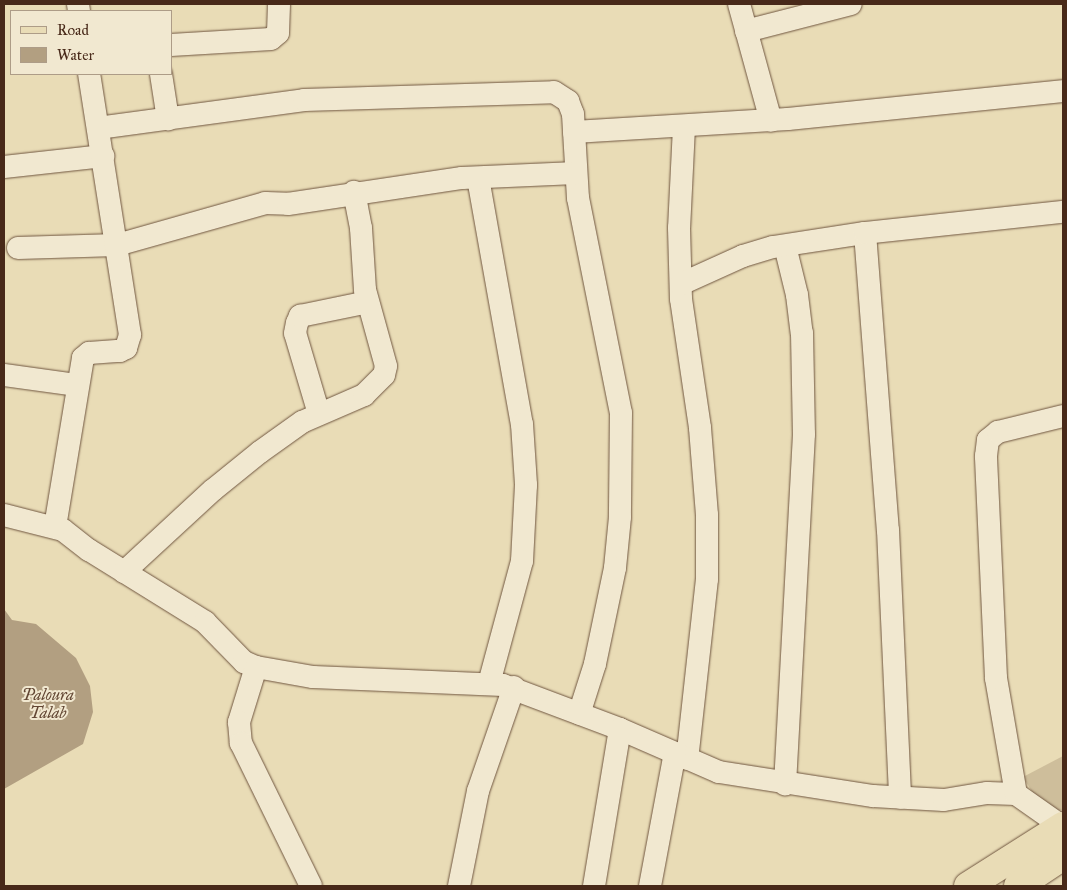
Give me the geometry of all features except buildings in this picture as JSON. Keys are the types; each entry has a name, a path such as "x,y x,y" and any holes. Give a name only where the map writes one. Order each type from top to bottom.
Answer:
{"main road":[{"path":"968,886 1063,826"},
{"path":"1018,886 1063,856"}],"street":[{"path":"172,45 272,39 278,33 279,4"},
{"path":"739,4 771,120"},
{"path":"746,31 851,4"},
{"path":"56,527 82,358 89,353 120,351 128,343 129,317 90,75"},
{"path":"161,75 168,119"},
{"path":"574,132 684,127 771,120 1063,91"},
{"path":"98,128 304,100 554,92 568,101 574,132 576,173 621,413 620,517 614,568 595,664 579,714"},
{"path":"650,886 681,756 707,579 707,515 700,428 681,284 678,228 684,127"},
{"path":"4,167 103,156"},
{"path":"18,248 117,245 242,207 288,204 354,192 478,178 576,173"},
{"path":"478,178 519,406 526,485 522,561 489,683"},
{"path":"124,572 213,490 302,422 364,395 384,375 386,366 368,302 361,228 354,192"},
{"path":"681,284 743,256 785,246 865,233 1063,212"},
{"path":"865,233 888,530 900,798"},
{"path":"785,246 797,295 802,333 804,434 786,784"},
{"path":"319,414 295,333 296,323 300,316 368,302"},
{"path":"4,375 77,385"},
{"path":"1016,794 996,678 986,456 988,440 998,432 1063,416"},
{"path":"4,515 56,527 124,572 206,622 244,662 256,667 292,675 400,683 489,683 514,687 620,729 719,772 786,784 900,798 944,800 987,793 1016,794 1063,826"},
{"path":"256,667 239,722 241,743 310,886"},
{"path":"459,886 478,791 514,687"},
{"path":"594,886 620,729"}],"shaded area":[{"path":"1063,756 1063,810 1058,810 1039,803 1023,777"}],"water":[{"name":"Paloura Talab","path":"4,609 12,620 36,624 76,658 90,686 93,712 83,744 4,789"}]}
